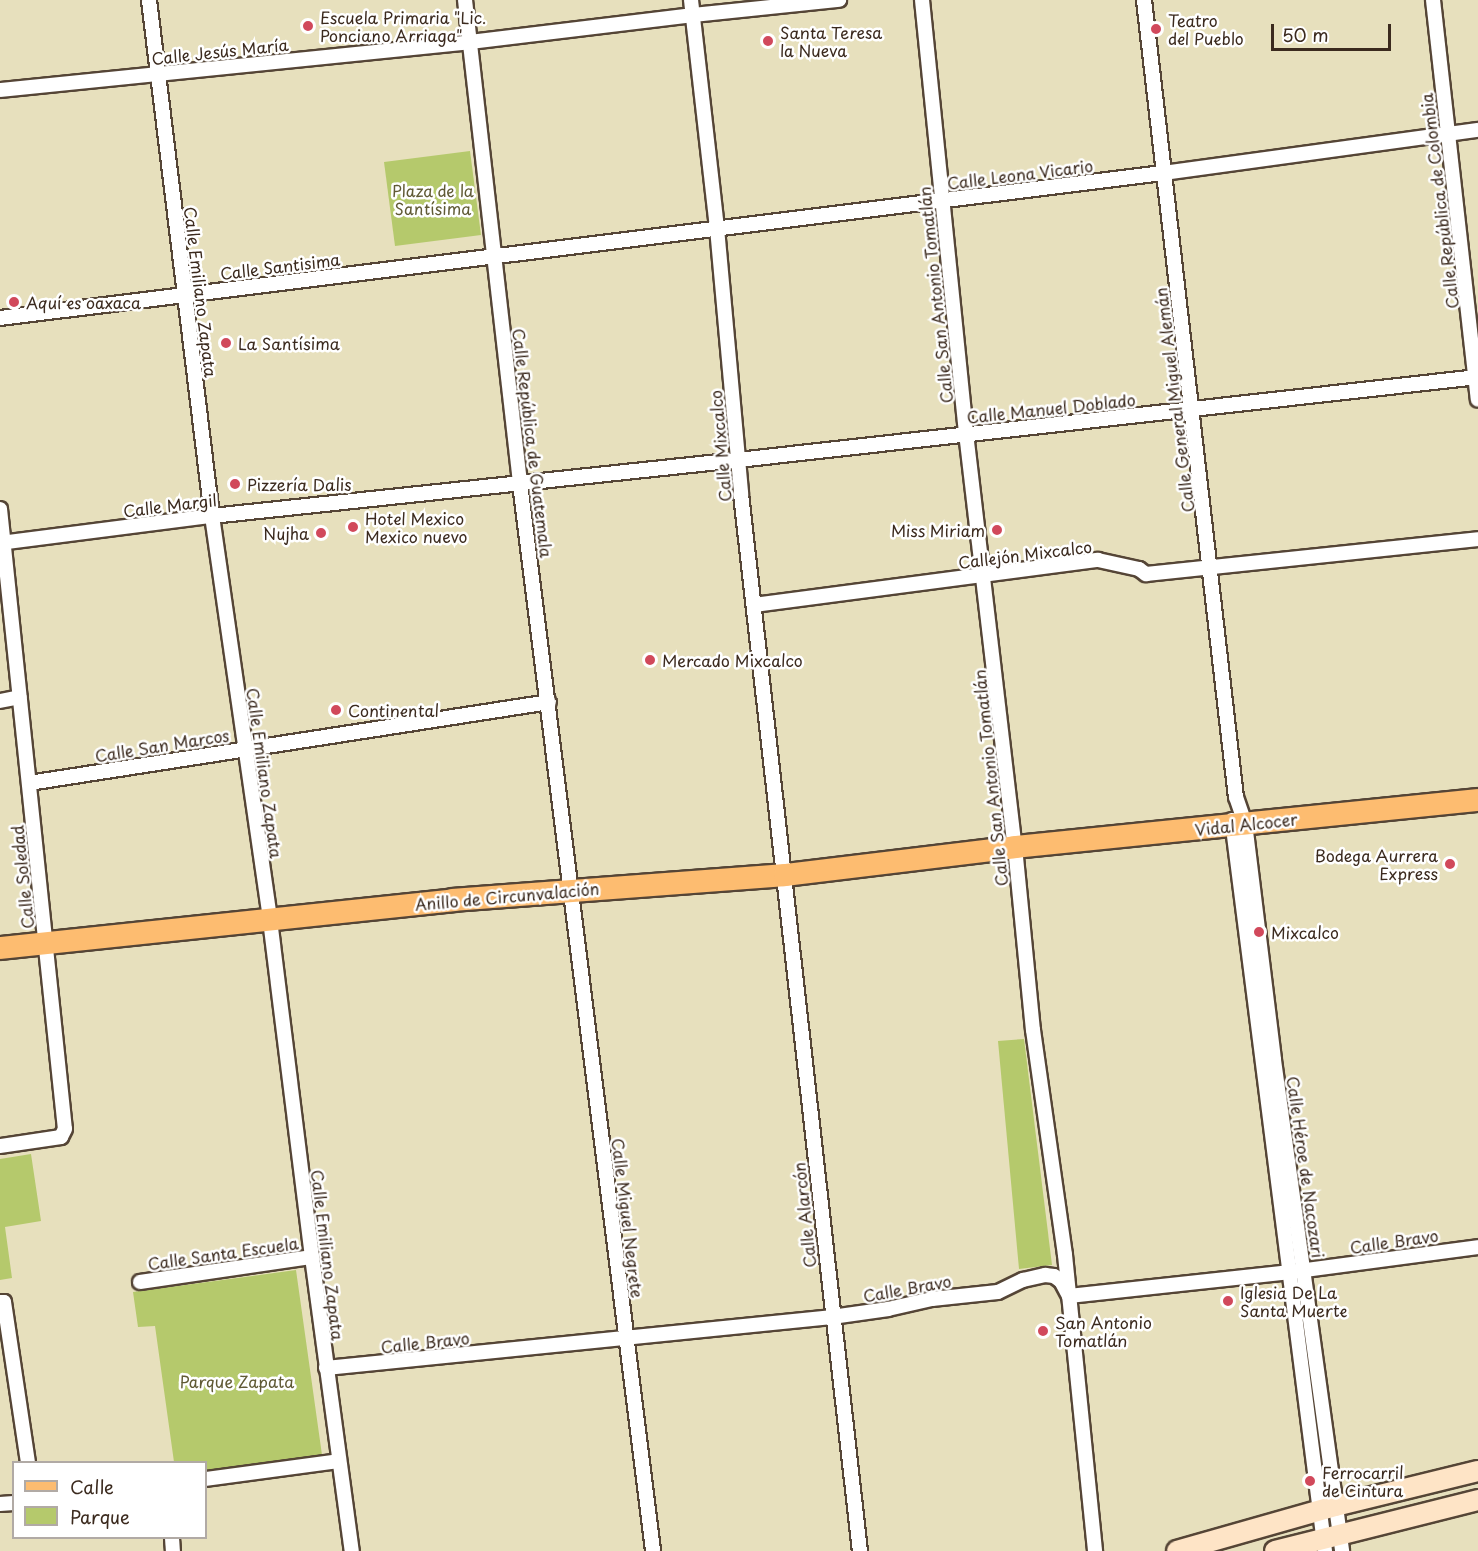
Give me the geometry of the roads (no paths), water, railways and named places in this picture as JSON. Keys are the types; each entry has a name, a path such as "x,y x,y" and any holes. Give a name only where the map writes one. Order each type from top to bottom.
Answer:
{"main road":[{"name":"Vidal Alcocer","path":"1015,847 1478,800"},
{"name":"Anillo de Circunvalación","path":"0,948 571,890 785,874 1015,847"}],"street":[{"name":"Calle Emiliano Zapata","path":"149,0 212,516 270,921 326,1368 352,1551"},
{"name":"Calle República de Guatemala","path":"465,0 520,483 571,890"},
{"name":"Calle Mixcalco","path":"692,0 717,228 753,605 785,874"},
{"name":"Calle Jesús María","path":"0,90 470,42 839,0"},
{"name":"Calle San Antonio Tomatlán","path":"922,0 966,433 1015,847 1033,1030 1069,1296 1095,1551"},
{"name":"Calle General Miguel Alemán","path":"1144,0 1211,566 1238,824"},
{"name":"Calle República de Colombia","path":"1433,0 1478,399"},
{"name":"Calle Leona Vicario","path":"493,256 1478,130"},
{"name":"Calle Santisima","path":"0,318 493,256"},
{"name":"Calle Manuel Doblado","path":"520,483 1477,377"},
{"name":"Calle Margil","path":"2,543 212,516 520,483"},
{"name":"Calle Soledad","path":"0,509 64,1134 55,1138 0,1146"},
{"name":"Callejón Mixcalco","path":"753,605 1098,560 1139,568 1146,574 1478,539"},
{"path":"0,701 20,697"},
{"name":"Calle San Marcos","path":"29,783 246,747 549,702"},
{"name":"Calle Héroe de Nacozari","path":"1238,824 1274,1060 1333,1543"},
{"name":"Calle Alarcón","path":"785,874 832,1317 860,1551"},
{"name":"Calle Miguel Negrete","path":"571,890 653,1551"},
{"name":"Calle Bravo","path":"326,1368 832,1317 888,1309 932,1299 998,1292 1023,1280 1045,1275 1054,1276 1061,1281 1069,1296 1298,1271 1478,1246"},
{"name":"Calle Santa Escuela","path":"140,1282 312,1257"},
{"path":"2,1302 28,1461"},
{"path":"207,1479 339,1461"},
{"path":"1177,1551 1328,1509 1478,1471"},
{"path":"1275,1551 1333,1543 1478,1500"}],"place":[{"name":"Escuela Primaria \"Lic. Ponciano Arriaga\"","path":"308,26"},
{"name":"Teatro del Pueblo","path":"1156,29"},
{"name":"Santa Teresa la Nueva","path":"768,41"},
{"name":"Aquí es oaxaca","path":"14,302"},
{"name":"La Santísima","path":"226,343"},
{"name":"Pizzería Dalis","path":"235,484"},
{"name":"Hotel Mexico Mexico nuevo","path":"353,527"},
{"name":"Miss Miriam","path":"997,530"},
{"name":"Nujha","path":"321,533"},
{"name":"Mercado Mixcalco","path":"650,660"},
{"name":"Continental","path":"336,710"},
{"name":"Bodega Aurrera Express","path":"1450,864"},
{"name":"Mixcalco","path":"1259,932"},
{"name":"Iglesia De La Santa Muerte","path":"1228,1301"},
{"name":"San Antonio Tomatlán","path":"1043,1331"},
{"name":"Ferrocarril de Cintura","path":"1310,1481"}],"park label":[{"name":"Plaza de la Santísima","path":"433,199"},
{"name":"Parque Zapata","path":"237,1381"}]}
